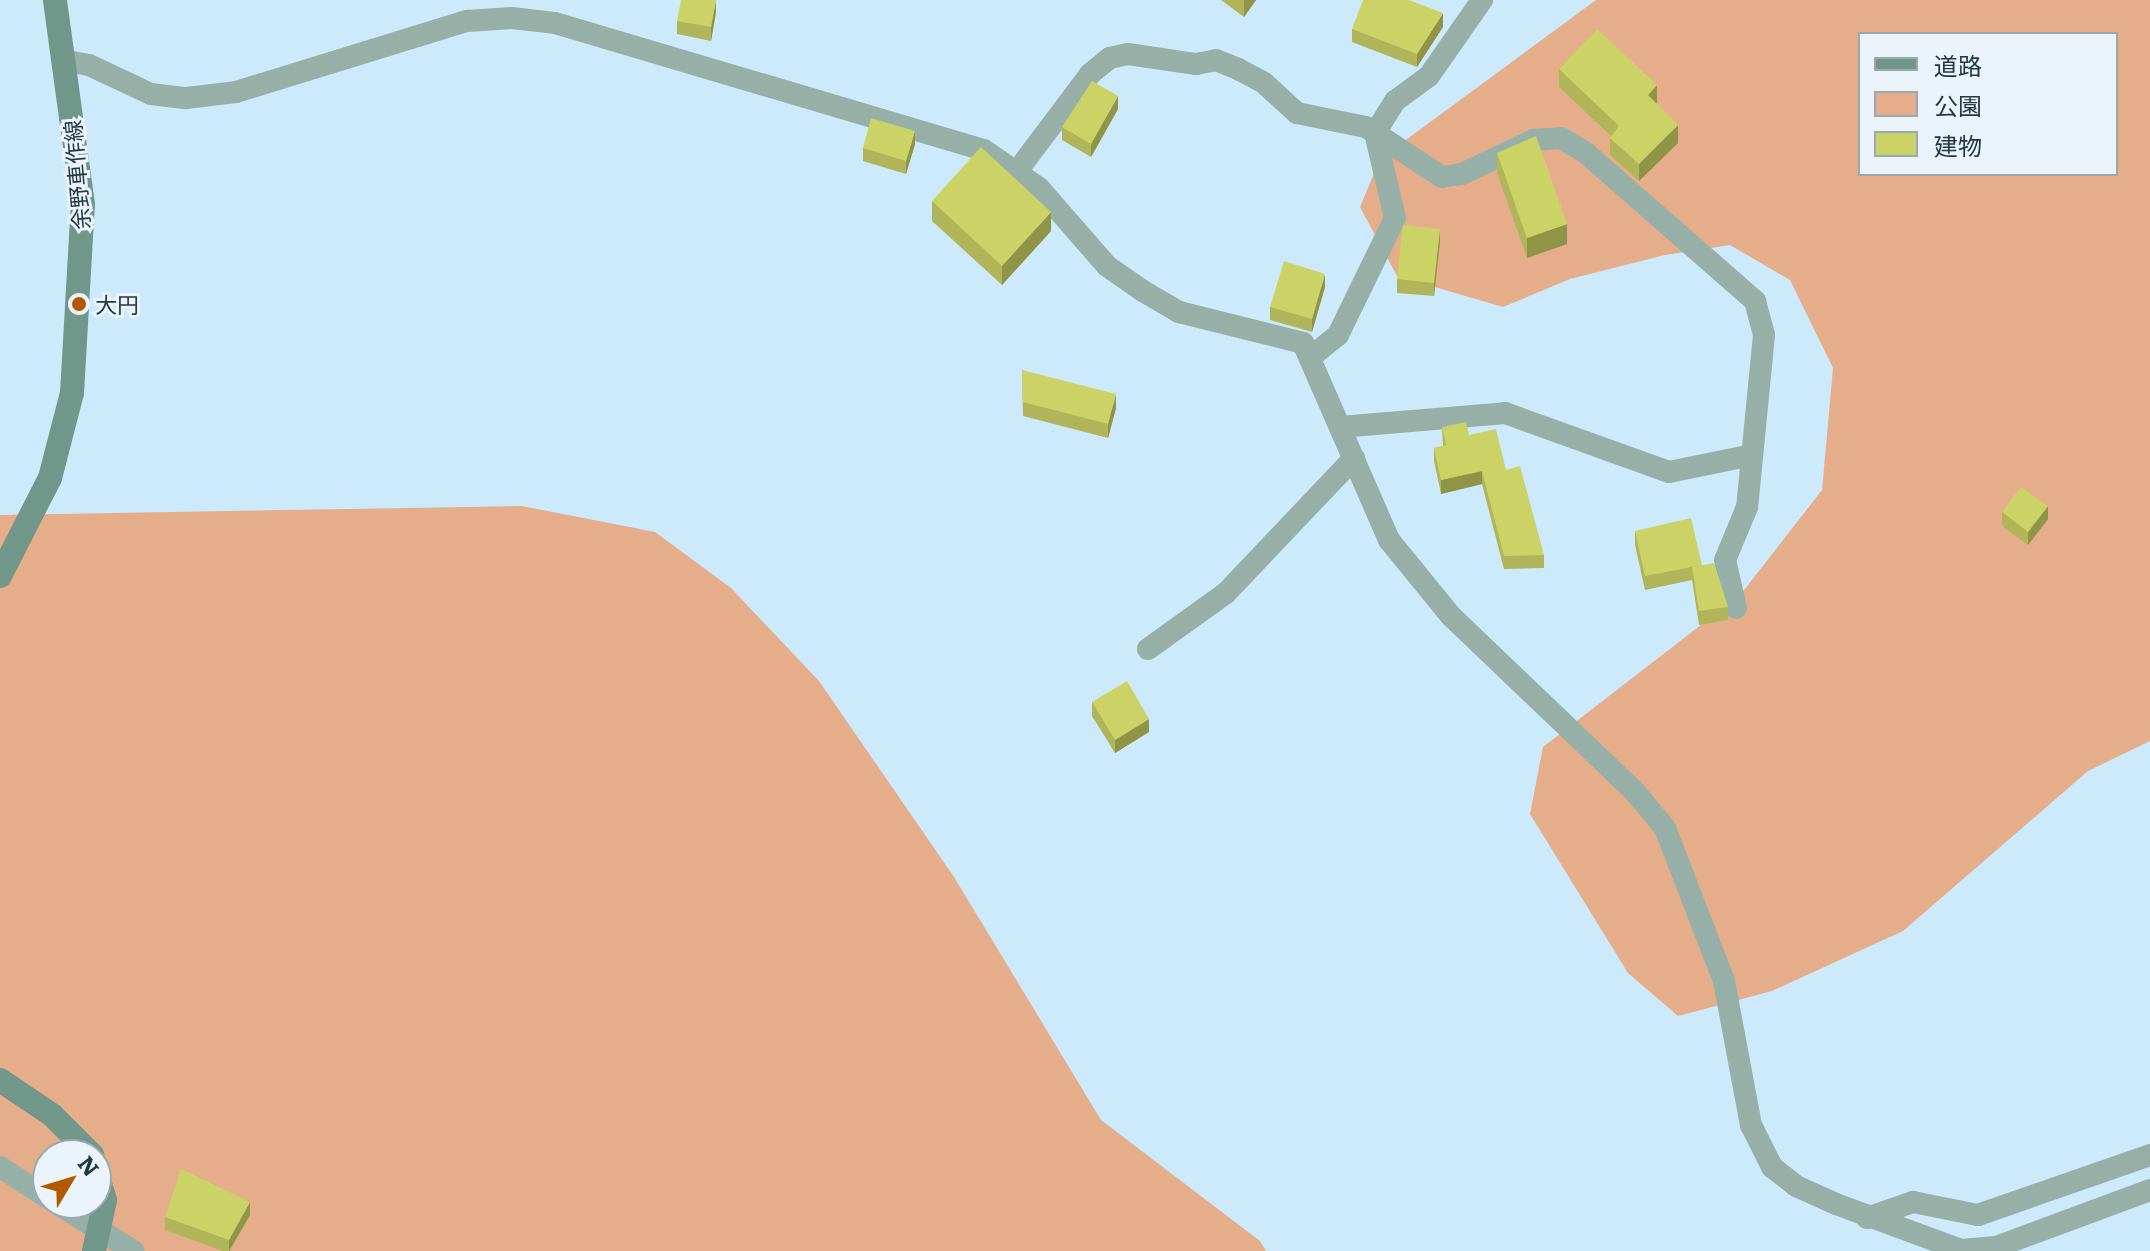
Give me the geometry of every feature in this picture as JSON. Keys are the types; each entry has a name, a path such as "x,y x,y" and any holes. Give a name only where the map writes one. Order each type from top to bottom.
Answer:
{"main road":[{"name":"余野車作線","path":"0,576 50,478 72,393 83,205 55,0"},
{"path":"0,1080 52,1115 76,1139"},
{"path":"96,1241 101,1219"}],"street":[{"path":"1312,356 1338,335 1395,218 1375,133 1395,101 1429,76 1482,0"},
{"path":"63,60 89,65 151,94 186,98 236,92 467,21 512,18 555,23 984,150 1018,170 1107,266 1143,291 1179,312 1303,343 1312,356 1389,540 1451,616 1635,792 1665,828 1724,981 1751,1125 1772,1167 1796,1186 1867,1218 1936,1248 1961,1250 1996,1247 2150,1190"},
{"path":"1018,170 1090,74 1110,58 1128,54 1196,64 1216,60 1264,83 1297,113 1375,133 1442,177 1462,174 1534,140 1561,138 1586,153 1737,281 1755,301 1764,335 1747,507 1725,560 1736,608"},
{"path":"1340,427 1505,413 1669,472 1752,455"},
{"path":"1148,649 1226,593 1354,458"},
{"path":"1867,1218 1913,1202 1978,1215 2150,1155"},
{"path":"0,1167 32,1188"},
{"path":"73,1219 96,1241 133,1251"}],"green space":[{"path":"1596,0 2150,0 2150,741 2088,771 1903,931 1772,991 1678,1016 1628,973 1530,814 1543,747 1741,594 1822,490 1833,368 1790,280 1730,245 1665,255 1570,279 1503,307 1397,276 1360,207 1380,159"},
{"path":"522,506 655,532 731,588 819,681 954,877 1101,1120 1260,1241 1266,1251 0,1251 0,515"}],"building":[{"path":"681,0 716,0 711,27 677,21"},
{"path":"1363,0 1409,0 1443,13 1417,54 1352,29"},
{"path":"1597,29 1657,85 1648,95 1678,125 1639,164 1610,138 1619,126 1559,69"},
{"path":"1092,81 1118,96 1091,144 1062,127"},
{"path":"871,118 915,131 906,161 863,148"},
{"path":"1536,136 1567,224 1527,238 1497,153"},
{"path":"981,147 1051,212 1002,266 932,201"},
{"path":"1403,225 1440,229 1434,283 1397,279"},
{"path":"1284,261 1325,274 1312,319 1270,307"},
{"path":"1022,370 1116,394 1108,424 1023,402"},
{"path":"1466,422 1469,435 1496,429 1506,470 1520,466 1544,555 1504,556 1482,471 1441,480 1434,448 1446,445 1442,427"},
{"path":"2021,487 2048,506 2028,532 2002,512"},
{"path":"1691,518 1702,565 1645,576 1635,531"},
{"path":"1714,563 1728,607 1699,611 1692,567"},
{"path":"1127,681 1149,719 1115,740 1092,702"},
{"path":"181,1169 250,1202 229,1240 165,1217"}],"place":[{"name":"大円","path":"79,304"}]}
